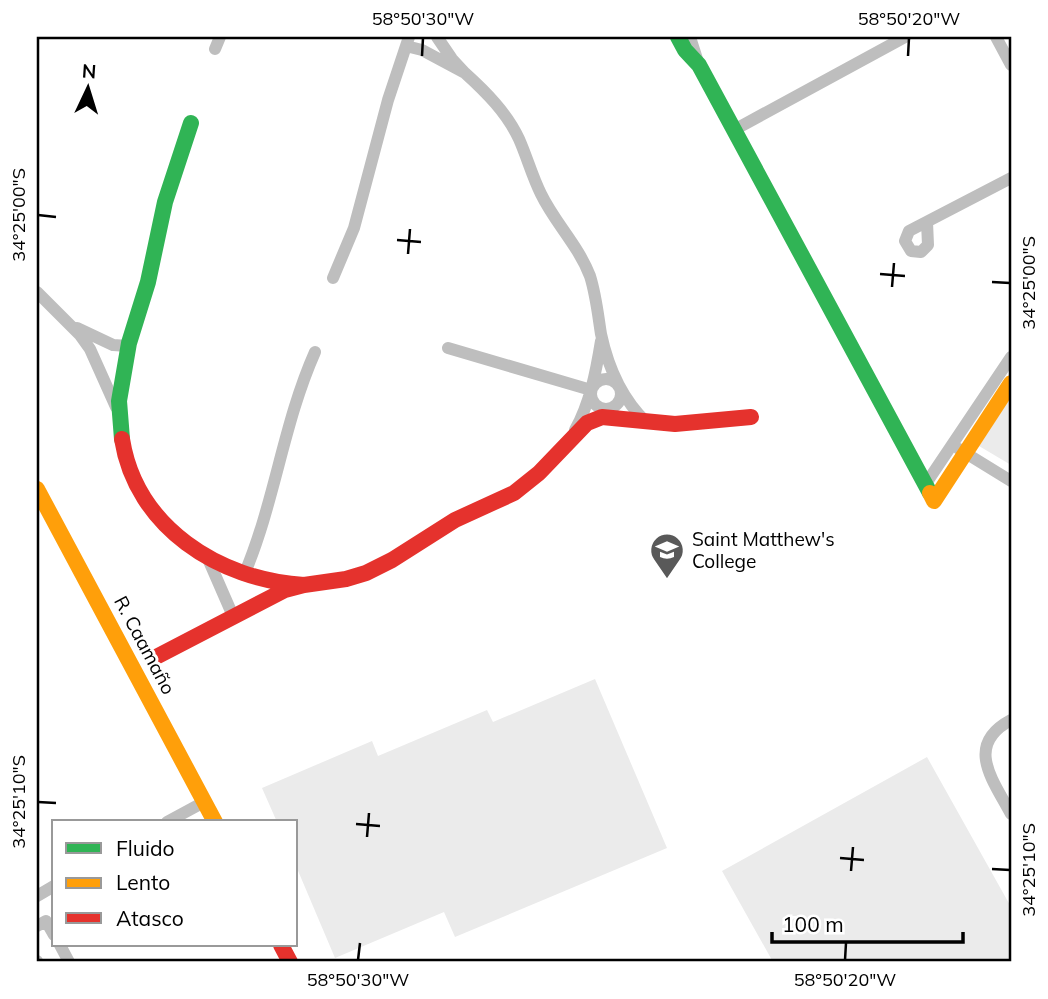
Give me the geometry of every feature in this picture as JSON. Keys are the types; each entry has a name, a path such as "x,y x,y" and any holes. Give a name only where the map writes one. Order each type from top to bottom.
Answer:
{"street":[{"path":"156,657 285,590 351,578 382,565 441,527 522,489 587,423 608,413 621,398 602,337 591,279 575,245 541,194 518,136 486,92 452,59 437,37 422,50"},
{"path":"678,37 685,50 699,65"},
{"path":"690,37 699,65 934,500 959,449 1011,357"},
{"path":"734,130 905,37"},
{"path":"996,37 1011,65"},
{"path":"333,278 354,229 388,100 407,42 465,73"},
{"path":"118,410 128,346 150,277 163,212 191,123"},
{"path":"927,222 1011,178"},
{"path":"37,292 80,335 102,370 118,410 124,453 133,478 144,499 162,523 209,561 245,575 280,584 304,585"},
{"path":"70,325 107,343 128,346"},
{"path":"569,441 580,421 591,390 602,337"},
{"path":"93,355 107,343"},
{"path":"448,348 591,390"},
{"path":"221,589 245,575 269,506 294,402 315,352"},
{"path":"102,370 124,368"},
{"path":"647,423 618,385 606,379 596,382 591,390 593,404 608,413 647,423 676,424 751,417"},
{"path":"925,485 959,449 1011,383"},
{"path":"959,449 1011,481"},
{"name":"R. Caamaño","path":"37,489 214,820"},
{"path":"209,561 233,616"},
{"path":"245,575 258,604"},
{"path":"1011,720 993,732 986,744 985,757 988,771 1011,814"},
{"path":"171,820 204,802"},
{"path":"37,926 46,921 52,932"},
{"path":"61,946 69,962"},
{"path":"282,946 290,962"}],"shaded area":[{"path":"1011,397 1011,465 979,446"},
{"path":"595,679 667,848 455,937 444,912 335,958 298,871 298,820 276,820 262,788 372,741 378,756 487,710 493,722"},
{"path":"927,757 1011,907 1011,962 773,962 722,871"}],"traffic: fast":[{"path":"678,37 685,50 699,65 930,493"},
{"path":"122,439 119,401 129,343 148,282 165,202 191,123"}],"traffic: slow":[{"path":"930,493 934,501 1011,383"},
{"path":"37,489 214,820"}],"traffic: jam":[{"path":"304,585 366,573 392,560 455,520 514,493 539,473 587,423 602,417 675,424 751,417"},
{"path":"122,439 130,470 144,498 163,523 186,543 213,560 242,572 272,581 304,585 285,590 156,657"},
{"path":"282,946 290,962"}],"place":[{"name":"Saint Matthew's College","path":"667,580"}]}
